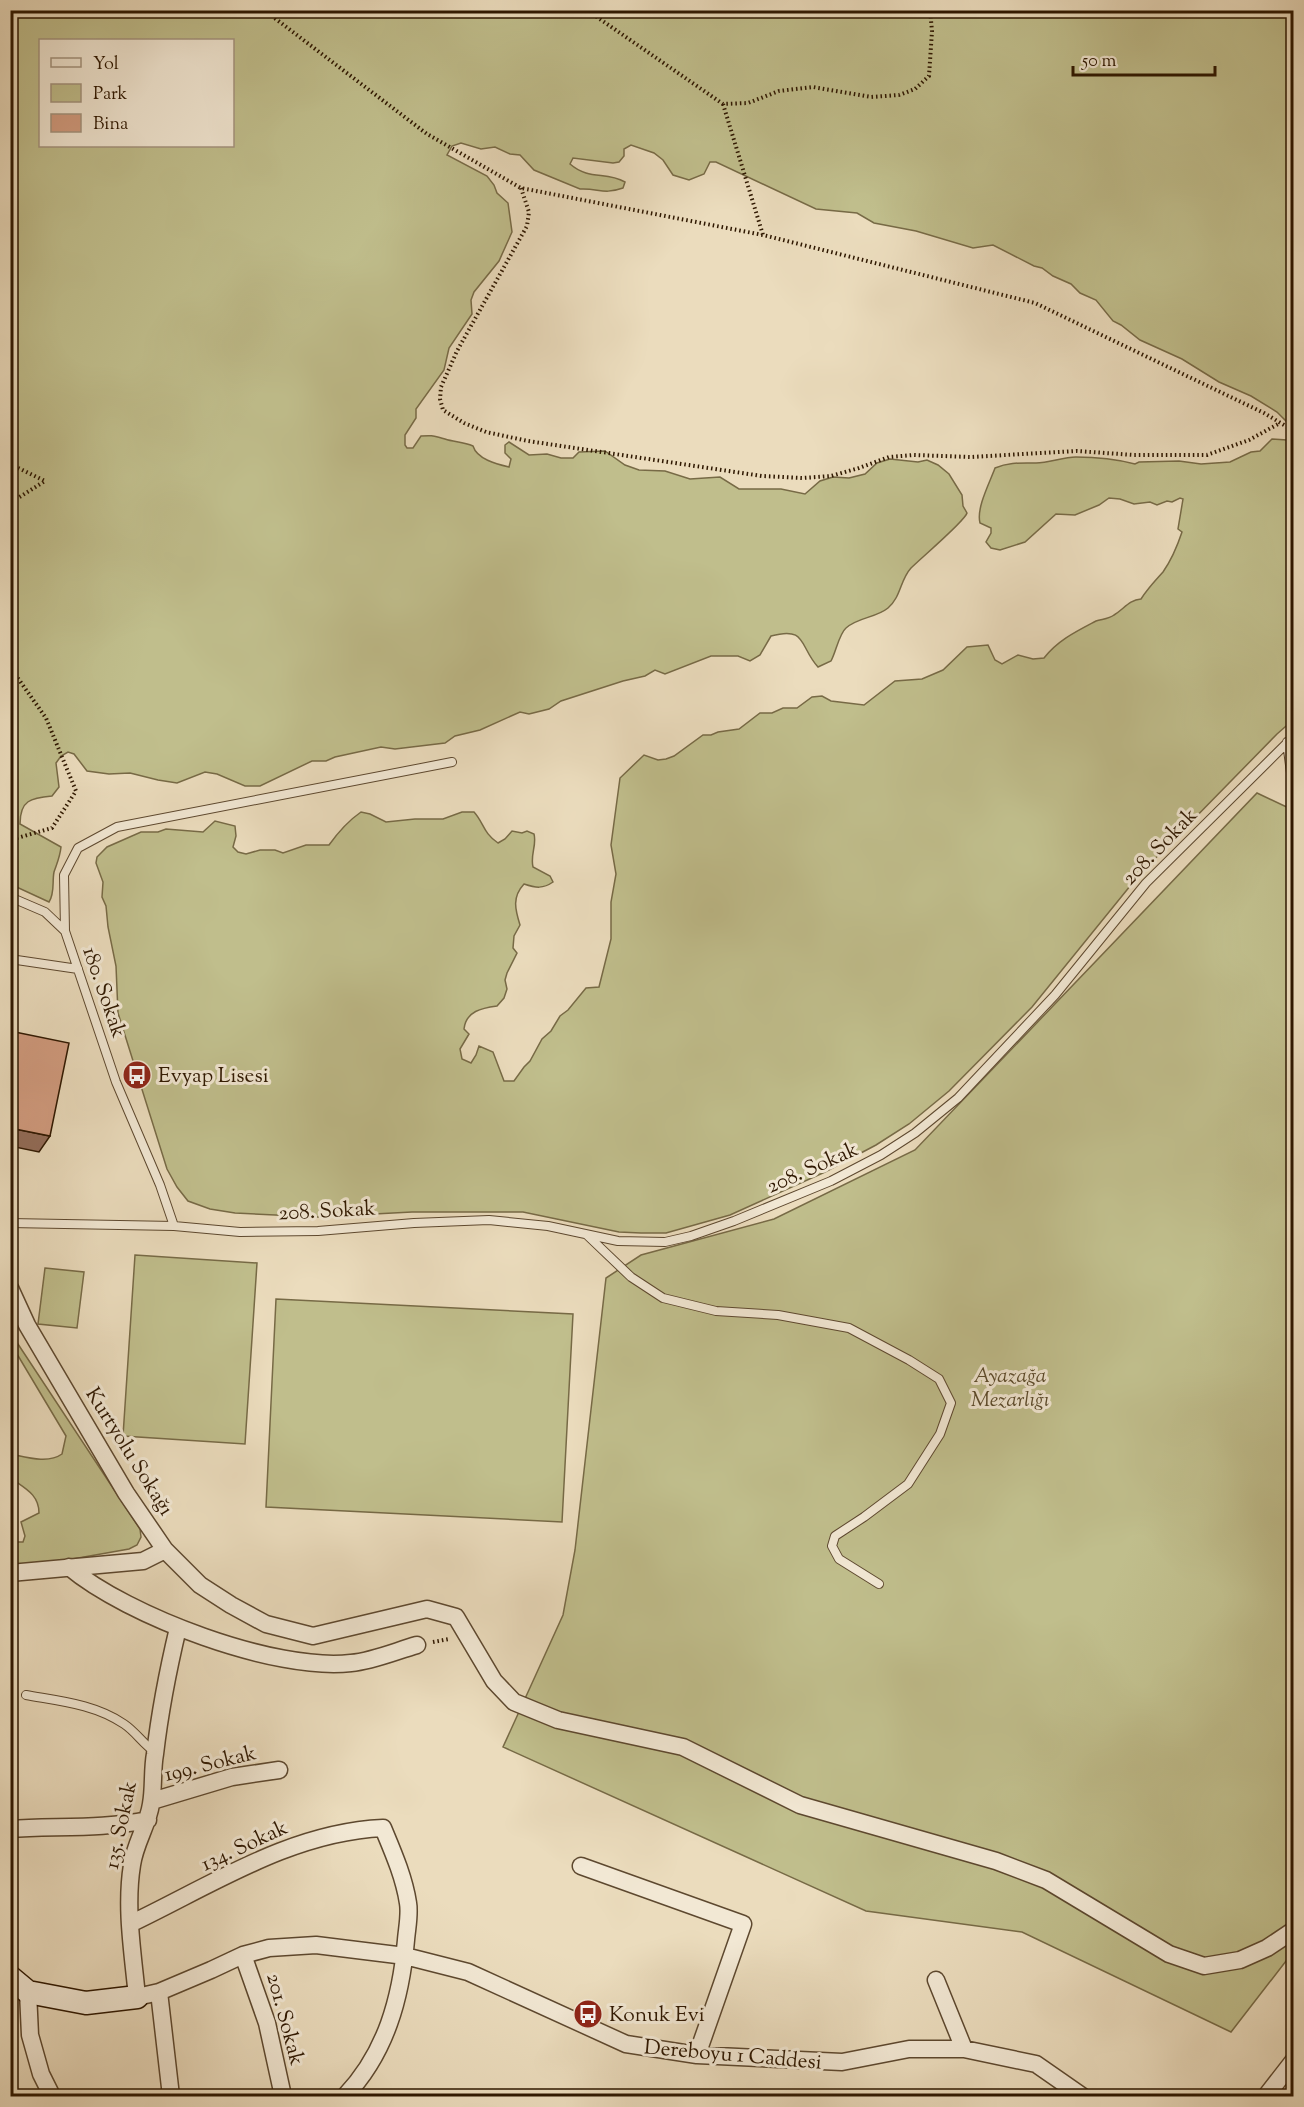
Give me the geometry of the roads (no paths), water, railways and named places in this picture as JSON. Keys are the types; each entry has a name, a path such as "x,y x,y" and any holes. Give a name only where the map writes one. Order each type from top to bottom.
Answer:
{"street":[{"name":"Kurtyolu Sokağı","path":"10,1288 27,1325 120,1483 165,1550 143,1561 10,1573"},
{"path":"165,1550 200,1585 266,1624 313,1636 427,1609 456,1617 494,1681 514,1702 558,1720 683,1747 800,1805 984,1857 1046,1880 1169,1954 1204,1966 1240,1960 1267,1948 1293,1930"},
{"path":"69,1568 106,1594 177,1628 266,1654 326,1664 352,1663 417,1645"},
{"name":"135. Sokak","path":"171,2097 130,1924 132,1866 137,1841 148,1820 152,1802 155,1752 162,1702 177,1628"},
{"name":"199. Sokak","path":"152,1802 232,1776 279,1770"},
{"path":"10,1829 74,1827 148,1820"},
{"name":"134. Sokak","path":"130,1924 245,1867 300,1843 354,1830 383,1828 395,1856 409,1904 405,1956"},
{"path":"581,1866 743,1924 697,2055"},
{"name":"Dereboyu 1 Caddesi","path":"10,1977 28,1992 86,2003 148,1994 211,1970 243,1954 269,1948 316,1945 405,1956 468,1972 626,2044 697,2055 842,2062 909,2049 964,2049 1036,2064 1082,2097"},
{"name":"201. Sokak","path":"243,1954 267,2023 283,2097"},
{"path":"345,2097 377,2054 388,2029 397,2000 405,1956"},
{"path":"936,1980 964,2049"},
{"path":"28,1992 30,2035 41,2074 52,2097"},
{"path":"1266,2097 1293,2060"}],"lane":[{"path":"1290,739 1293,796"},
{"name":"208. Sokak","path":"10,1223 174,1226 240,1232 318,1231 414,1223 489,1220 526,1222 618,1241 665,1242 691,1236 734,1221 831,1181 881,1155 915,1133 958,1098 1037,1016 1146,883 1290,739"},
{"path":"65,931 64,875 78,848 117,827 452,762"},
{"name":"180. Sokak","path":"10,897 45,912 65,931 116,1082 160,1185 174,1226"},
{"path":"10,959 78,969"},
{"path":"586,1235 631,1277 663,1298 716,1311 778,1315 849,1328 939,1379 951,1403 940,1434 908,1484 835,1536 832,1546 839,1559 879,1584"},
{"path":"26,1695 100,1711 126,1725 155,1752"}],"place":[{"name":"Evyap Lisesi","path":"137,1075"},
{"name":"Konuk Evi","path":"588,2014"}],"park label":[{"name":"Ayazağa Mezarlığı","path":"1010,1387"}]}
